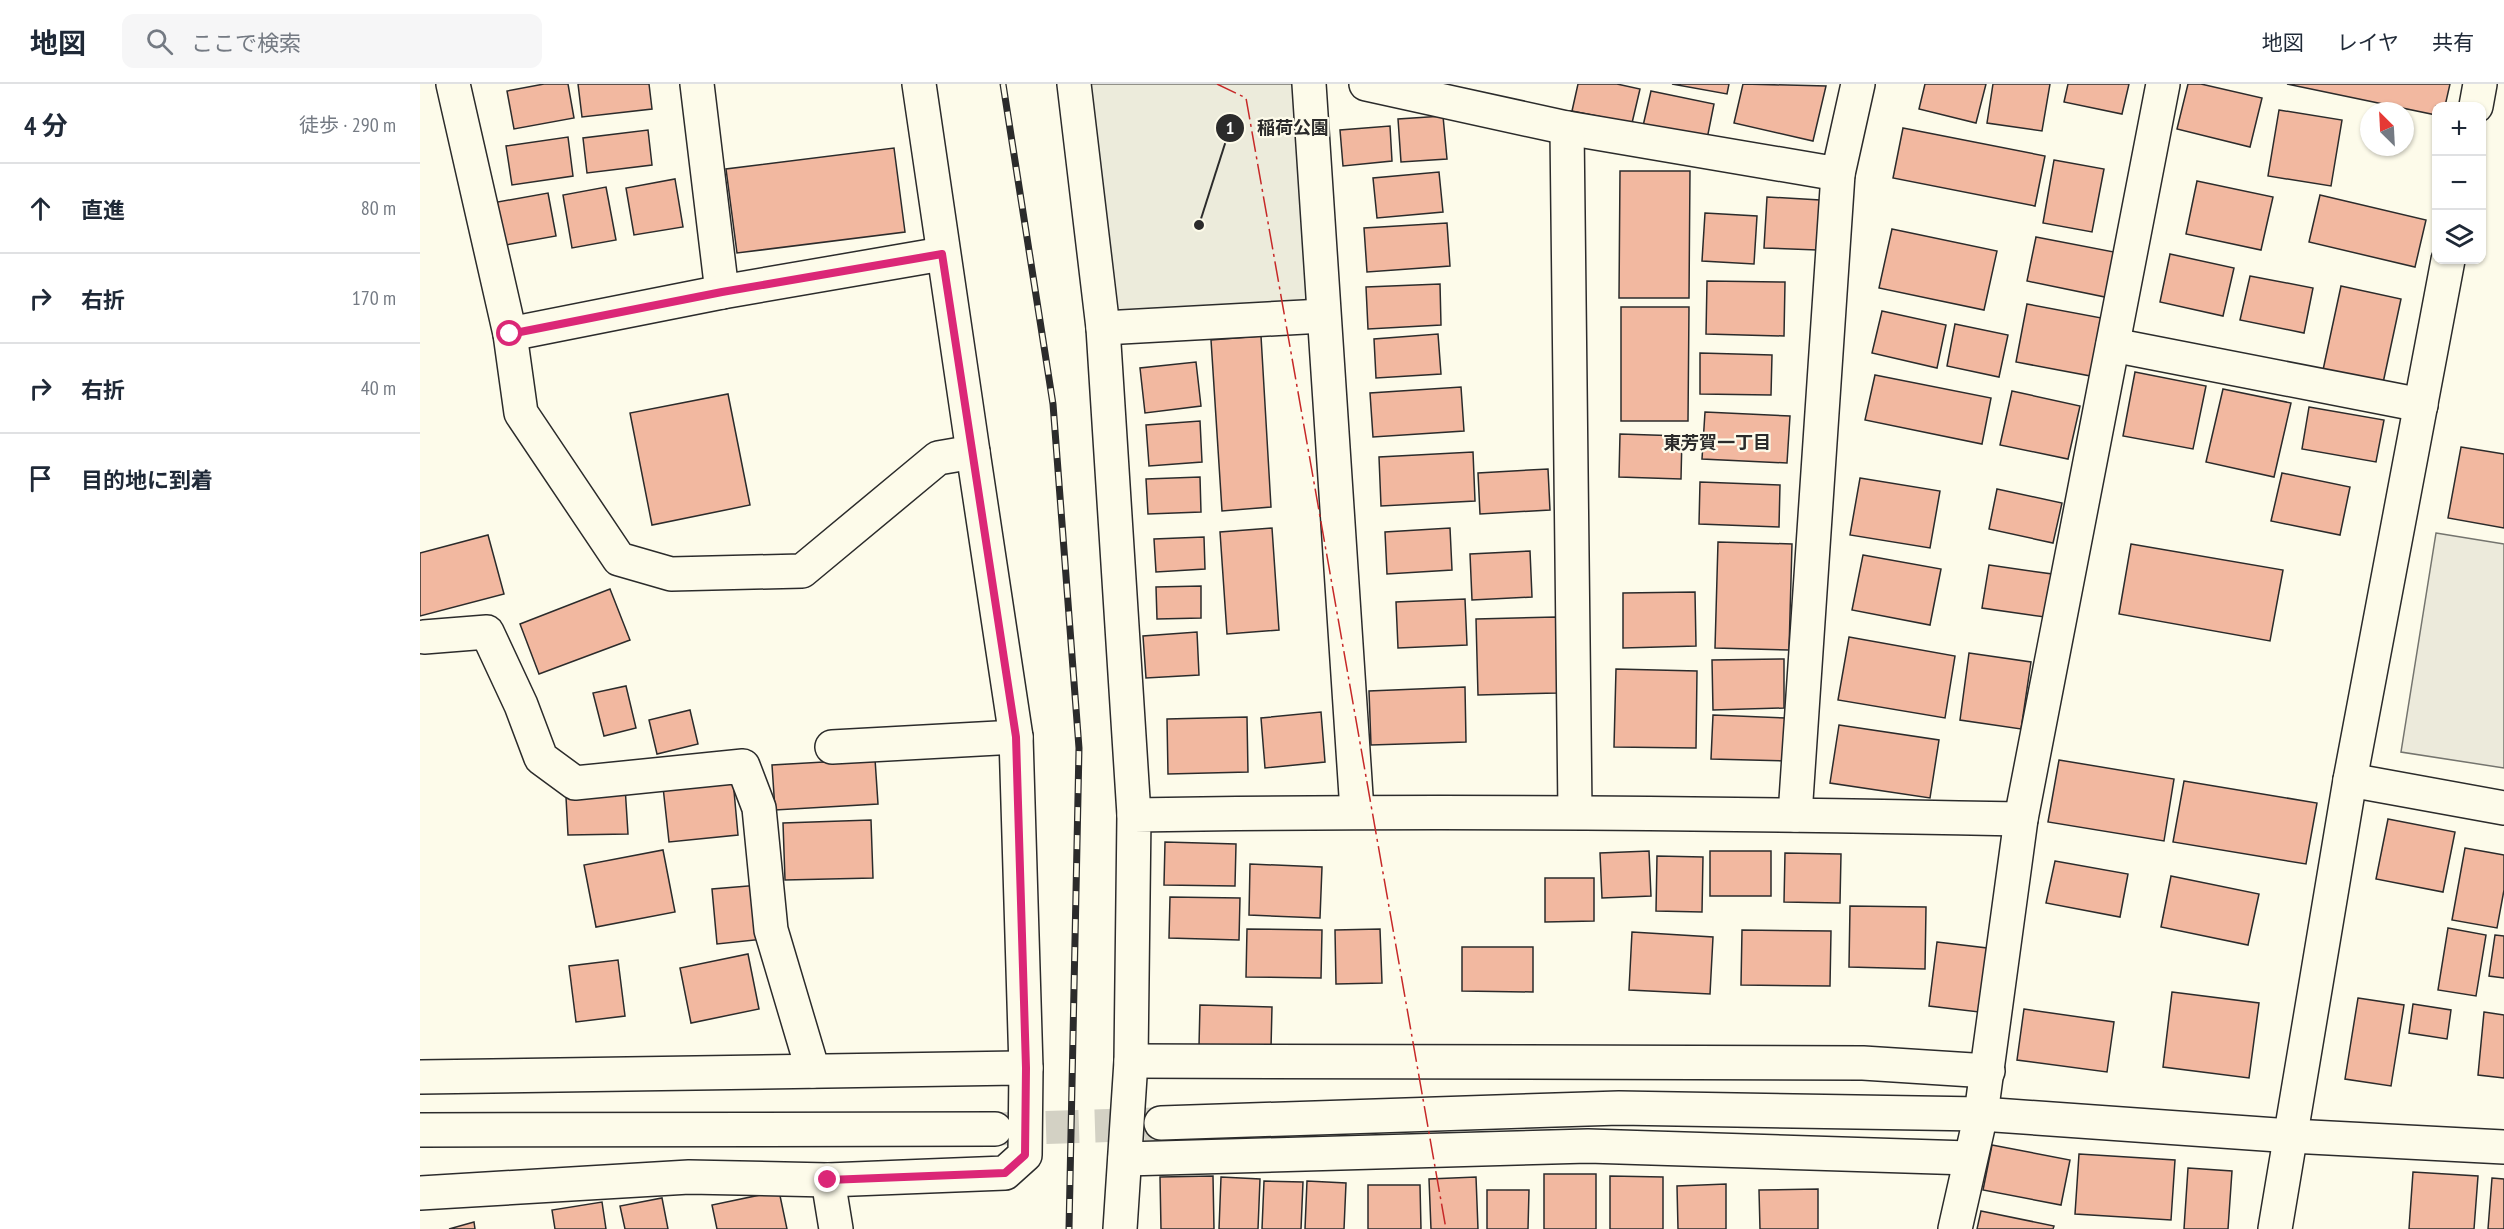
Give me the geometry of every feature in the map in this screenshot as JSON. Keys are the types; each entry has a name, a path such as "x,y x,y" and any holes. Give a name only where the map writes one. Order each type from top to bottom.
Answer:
{"street":[{"path":"453,84 510,334 521,413 619,559 672,574 802,571 938,458 973,452"},
{"path":"697,84 722,292"},
{"path":"420,1193 688,1177 828,1180 1005,1173 1025,1155 1026,1068 1016,737 942,254 919,84"},
{"path":"1074,84 1103,328 1134,815 1131,1061 1120,1229"},
{"path":"1309,84 1358,811"},
{"path":"1366,84 1567,128 1838,174"},
{"path":"1795,814 1838,174 1858,84"},
{"path":"1954,1229 1981,1114 2021,819 2163,84"},
{"path":"2477,102 2480,84"},
{"path":"1567,128 1575,812"},
{"path":"510,334 722,292 942,254"},
{"path":"2274,1229 2350,780 2447,264"},
{"path":"1103,328 1323,316"},
{"path":"2113,345 2421,405"},
{"path":"424,637 487,632 521,705 541,758 575,783 743,766 759,808 771,930 813,1071"},
{"path":"832,747 1016,737"},
{"path":"2350,780 2504,808"},
{"path":"1134,815 1358,811 1795,814 2021,819"},
{"path":"1131,1061 1863,1063 1988,1071"},
{"path":"420,1077 1026,1068"},
{"path":"1161,1123 1619,1108 1981,1114 2291,1136 2504,1147"},
{"path":"420,1131 995,1129"},
{"path":"1125,1160 1588,1146 1969,1158"},
{"path":"828,1180 836,1229"}],"shaded area":[{"path":"1079,84 1295,84 1304,114 1306,301 1106,320"},
{"path":"2436,533 2504,544 2504,768 2401,752"}],"building":[{"path":"544,84 568,84 574,118 514,129 507,91"},
{"path":"578,84 649,84 652,109 582,117"},
{"path":"1578,84 1617,84 1640,89 1632,123 1572,111"},
{"path":"1672,84 1729,84 1727,94"},
{"path":"1743,84 1826,86 1813,141 1734,123"},
{"path":"1925,84 1986,84 1976,123 1919,109"},
{"path":"1993,84 2050,84 2042,131 1987,123"},
{"path":"2068,84 2129,84 2122,114 2064,102"},
{"path":"2188,84 2201,84 2262,98 2250,147 2177,129"},
{"path":"2287,84 2450,84 2446,102 2432,102 2432,114 2414,110 2414,102 2374,102"},
{"path":"1651,91 1714,104 1707,139 1643,126"},
{"path":"2279,110 2342,120 2331,186 2268,176"},
{"path":"1443,116 1447,159 1401,162 1398,119"},
{"path":"1390,126 1392,161 1343,166 1340,130"},
{"path":"1903,128 2045,156 2035,206 1893,178"},
{"path":"648,130 652,165 587,173 583,138"},
{"path":"568,137 573,176 512,185 506,146"},
{"path":"894,148 905,232 737,253 726,169"},
{"path":"2054,160 2104,169 2092,232 2043,223"},
{"path":"1620,171 1690,171 1689,298 1619,298"},
{"path":"1439,172 1443,212 1377,218 1373,178"},
{"path":"675,179 683,227 634,235 626,188"},
{"path":"2197,181 2273,197 2261,250 2186,234"},
{"path":"606,187 616,240 572,248 563,195"},
{"path":"548,193 556,236 500,246 492,203"},
{"path":"2320,195 2426,220 2415,267 2309,242"},
{"path":"1767,197 1820,200 1817,250 1764,248"},
{"path":"1705,213 1757,216 1754,264 1702,261"},
{"path":"1447,223 1450,266 1367,272 1364,228"},
{"path":"1892,229 1997,251 1984,310 1879,288"},
{"path":"2036,237 2114,252 2105,297 2027,281"},
{"path":"2170,254 2234,268 2223,316 2160,302"},
{"path":"2250,276 2313,288 2304,333 2240,320"},
{"path":"1707,281 1785,282 1784,336 1706,334"},
{"path":"1440,284 1441,325 1368,329 1366,287"},
{"path":"2341,286 2401,299 2383,383 2323,370"},
{"path":"2027,304 2107,319 2096,377 2016,362"},
{"path":"1621,307 1689,307 1688,421 1621,421"},
{"path":"1882,311 1946,325 1937,368 1872,353"},
{"path":"1955,324 2008,335 1999,377 1947,366"},
{"path":"1438,334 1441,374 1376,378 1374,339"},
{"path":"1261,336 1271,507 1222,511 1211,340"},
{"path":"1700,353 1772,355 1771,395 1700,394"},
{"path":"1196,362 1201,406 1145,413 1140,368"},
{"path":"2135,372 2206,386 2193,449 2123,436"},
{"path":"1875,375 1991,398 1982,444 1865,420"},
{"path":"1461,387 1464,431 1373,437 1370,393"},
{"path":"2223,389 2291,403 2274,477 2206,462"},
{"path":"2012,391 2080,406 2068,459 2000,445"},
{"path":"728,394 750,505 652,525 630,413"},
{"path":"2309,407 2384,420 2376,462 2302,449"},
{"path":"1705,412 1790,416 1787,463 1702,459"},
{"path":"1200,421 1202,462 1149,466 1146,425"},
{"path":"1620,434 1682,436 1681,479 1619,477"},
{"path":"2461,447 2504,454 2504,528 2448,518"},
{"path":"1473,452 1475,501 1381,506 1379,457"},
{"path":"1548,469 1550,510 1480,514 1478,473"},
{"path":"2282,473 2350,487 2340,535 2271,521"},
{"path":"1200,477 1201,512 1148,514 1146,479"},
{"path":"1860,478 1940,491 1930,548 1850,535"},
{"path":"1700,482 1780,485 1779,527 1699,524"},
{"path":"1997,489 2062,503 2053,543 1989,529"},
{"path":"1272,528 1279,630 1227,634 1220,532"},
{"path":"1450,528 1452,570 1387,574 1385,532"},
{"path":"488,535 504,594 420,616 420,553"},
{"path":"1204,537 1205,569 1156,572 1154,539"},
{"path":"1718,542 1792,544 1789,650 1715,648"},
{"path":"2131,544 2283,570 2270,641 2119,614"},
{"path":"1530,551 1532,597 1472,600 1470,554"},
{"path":"1863,555 1941,569 1930,625 1852,610"},
{"path":"1989,565 2052,574 2045,617 1982,608"},
{"path":"1201,586 1201,618 1157,619 1156,587"},
{"path":"610,589 630,640 539,674 520,624"},
{"path":"1695,592 1696,646 1623,648 1623,593"},
{"path":"1465,599 1467,645 1398,648 1396,602"},
{"path":"1556,617 1557,693 1478,695 1476,619"},
{"path":"1197,632 1199,675 1146,678 1143,636"},
{"path":"1849,637 1955,656 1945,718 1838,700"},
{"path":"1969,653 2031,662 2021,729 1960,720"},
{"path":"1784,659 1784,708 1713,710 1712,660"},
{"path":"1616,669 1697,671 1696,748 1614,747"},
{"path":"626,686 636,728 604,736 593,693"},
{"path":"1465,687 1466,742 1371,745 1369,691"},
{"path":"690,710 698,744 657,754 649,720"},
{"path":"1321,712 1325,762 1265,768 1261,718"},
{"path":"1713,715 1786,718 1785,761 1711,759"},
{"path":"1247,717 1248,772 1168,774 1167,719"},
{"path":"1839,725 1939,740 1930,798 1830,783"},
{"path":"875,759 878,804 775,810 772,765"},
{"path":"2059,760 2174,779 2164,841 2048,822"},
{"path":"733,780 738,835 669,842 663,787"},
{"path":"2184,781 2317,803 2306,864 2173,842"},
{"path":"625,786 628,834 568,835 566,797"},
{"path":"2388,819 2455,832 2443,892 2376,879"},
{"path":"871,820 873,878 785,880 783,823"},
{"path":"1165,842 1236,844 1235,886 1164,885"},
{"path":"2465,848 2504,855 2504,890 2497,928 2452,920"},
{"path":"663,850 675,912 596,927 584,865"},
{"path":"1649,851 1651,896 1602,898 1600,853"},
{"path":"1710,851 1771,851 1771,896 1710,896"},
{"path":"1785,853 1841,854 1840,903 1784,902"},
{"path":"1657,856 1703,857 1702,912 1656,911"},
{"path":"2055,861 2128,874 2120,917 2046,903"},
{"path":"1250,864 1322,867 1320,918 1249,915"},
{"path":"2171,876 2259,894 2248,945 2161,927"},
{"path":"1545,878 1594,878 1594,921 1545,922"},
{"path":"760,885 765,939 717,944 712,889"},
{"path":"1170,897 1240,898 1239,940 1169,938"},
{"path":"1850,906 1926,907 1925,969 1849,967"},
{"path":"2448,928 2486,935 2476,996 2438,990"},
{"path":"1247,929 1322,930 1321,978 1246,977"},
{"path":"1380,929 1382,983 1336,984 1335,930"},
{"path":"1742,930 1831,931 1830,986 1741,985"},
{"path":"1632,932 1713,937 1710,994 1629,990"},
{"path":"2495,935 2504,936 2504,978 2489,976"},
{"path":"1937,942 1987,948 1979,1012 1929,1006"},
{"path":"1462,947 1533,947 1533,992 1462,991"},
{"path":"748,954 759,1009 691,1023 680,968"},
{"path":"618,960 625,1016 576,1022 569,966"},
{"path":"2172,992 2259,1003 2249,1078 2163,1067"},
{"path":"2358,998 2404,1005 2391,1086 2345,1079"},
{"path":"2413,1004 2451,1010 2447,1039 2409,1033"},
{"path":"1200,1005 1272,1007 1271,1048 1199,1046"},
{"path":"2024,1009 2114,1022 2107,1072 2017,1060"},
{"path":"2484,1012 2504,1015 2504,1078 2478,1075"},
{"path":"1992,1145 2070,1160 2061,1205 1983,1190"},
{"path":"2079,1154 2175,1160 2171,1220 2075,1214"},
{"path":"2188,1168 2232,1171 2228,1229 2184,1229"},
{"path":"2413,1172 2478,1176 2474,1229 2409,1229"},
{"path":"1544,1174 1596,1174 1596,1229 1544,1229"},
{"path":"1213,1176 1214,1229 1161,1229 1160,1177"},
{"path":"1610,1176 1663,1177 1663,1229 1610,1229"},
{"path":"1221,1177 1260,1179 1258,1229 1219,1229"},
{"path":"1476,1177 1478,1229 1431,1229 1429,1179"},
{"path":"2492,1178 2504,1179 2504,1229 2488,1229"},
{"path":"1264,1181 1303,1182 1301,1229 1262,1229"},
{"path":"1307,1181 1346,1183 1344,1229 1305,1229"},
{"path":"1726,1184 1726,1229 1678,1229 1677,1186"},
{"path":"1368,1185 1420,1185 1421,1229 1368,1229"},
{"path":"1818,1189 1818,1229 1760,1229 1759,1190"},
{"path":"1487,1190 1529,1190 1528,1229 1487,1229"},
{"path":"779,1191 787,1229 717,1229 712,1205"},
{"path":"662,1198 668,1229 625,1229 620,1206"},
{"path":"602,1202 606,1229 555,1229 552,1210"},
{"path":"1981,1211 2054,1226 2053,1229 1977,1229"},
{"path":"474,1222 475,1229 449,1229"}],"tunnel":[{"path":"997,1129 1155,1124"}],"railway":[{"path":"1003,84 1053,404 1079,748 1069,1229"}],"power":[{"path":"1217,84 1246,98 1446,1229"}],"place":[{"name":"稲荷公園","path":"1199,225"}],"district":[{"name":"東芳賀一丁目","path":"1717,442"}],"route":[{"path":"510,334 722,292 942,254 1016,737 1026,1068 1025,1155 1005,1173 828,1180"}]}
